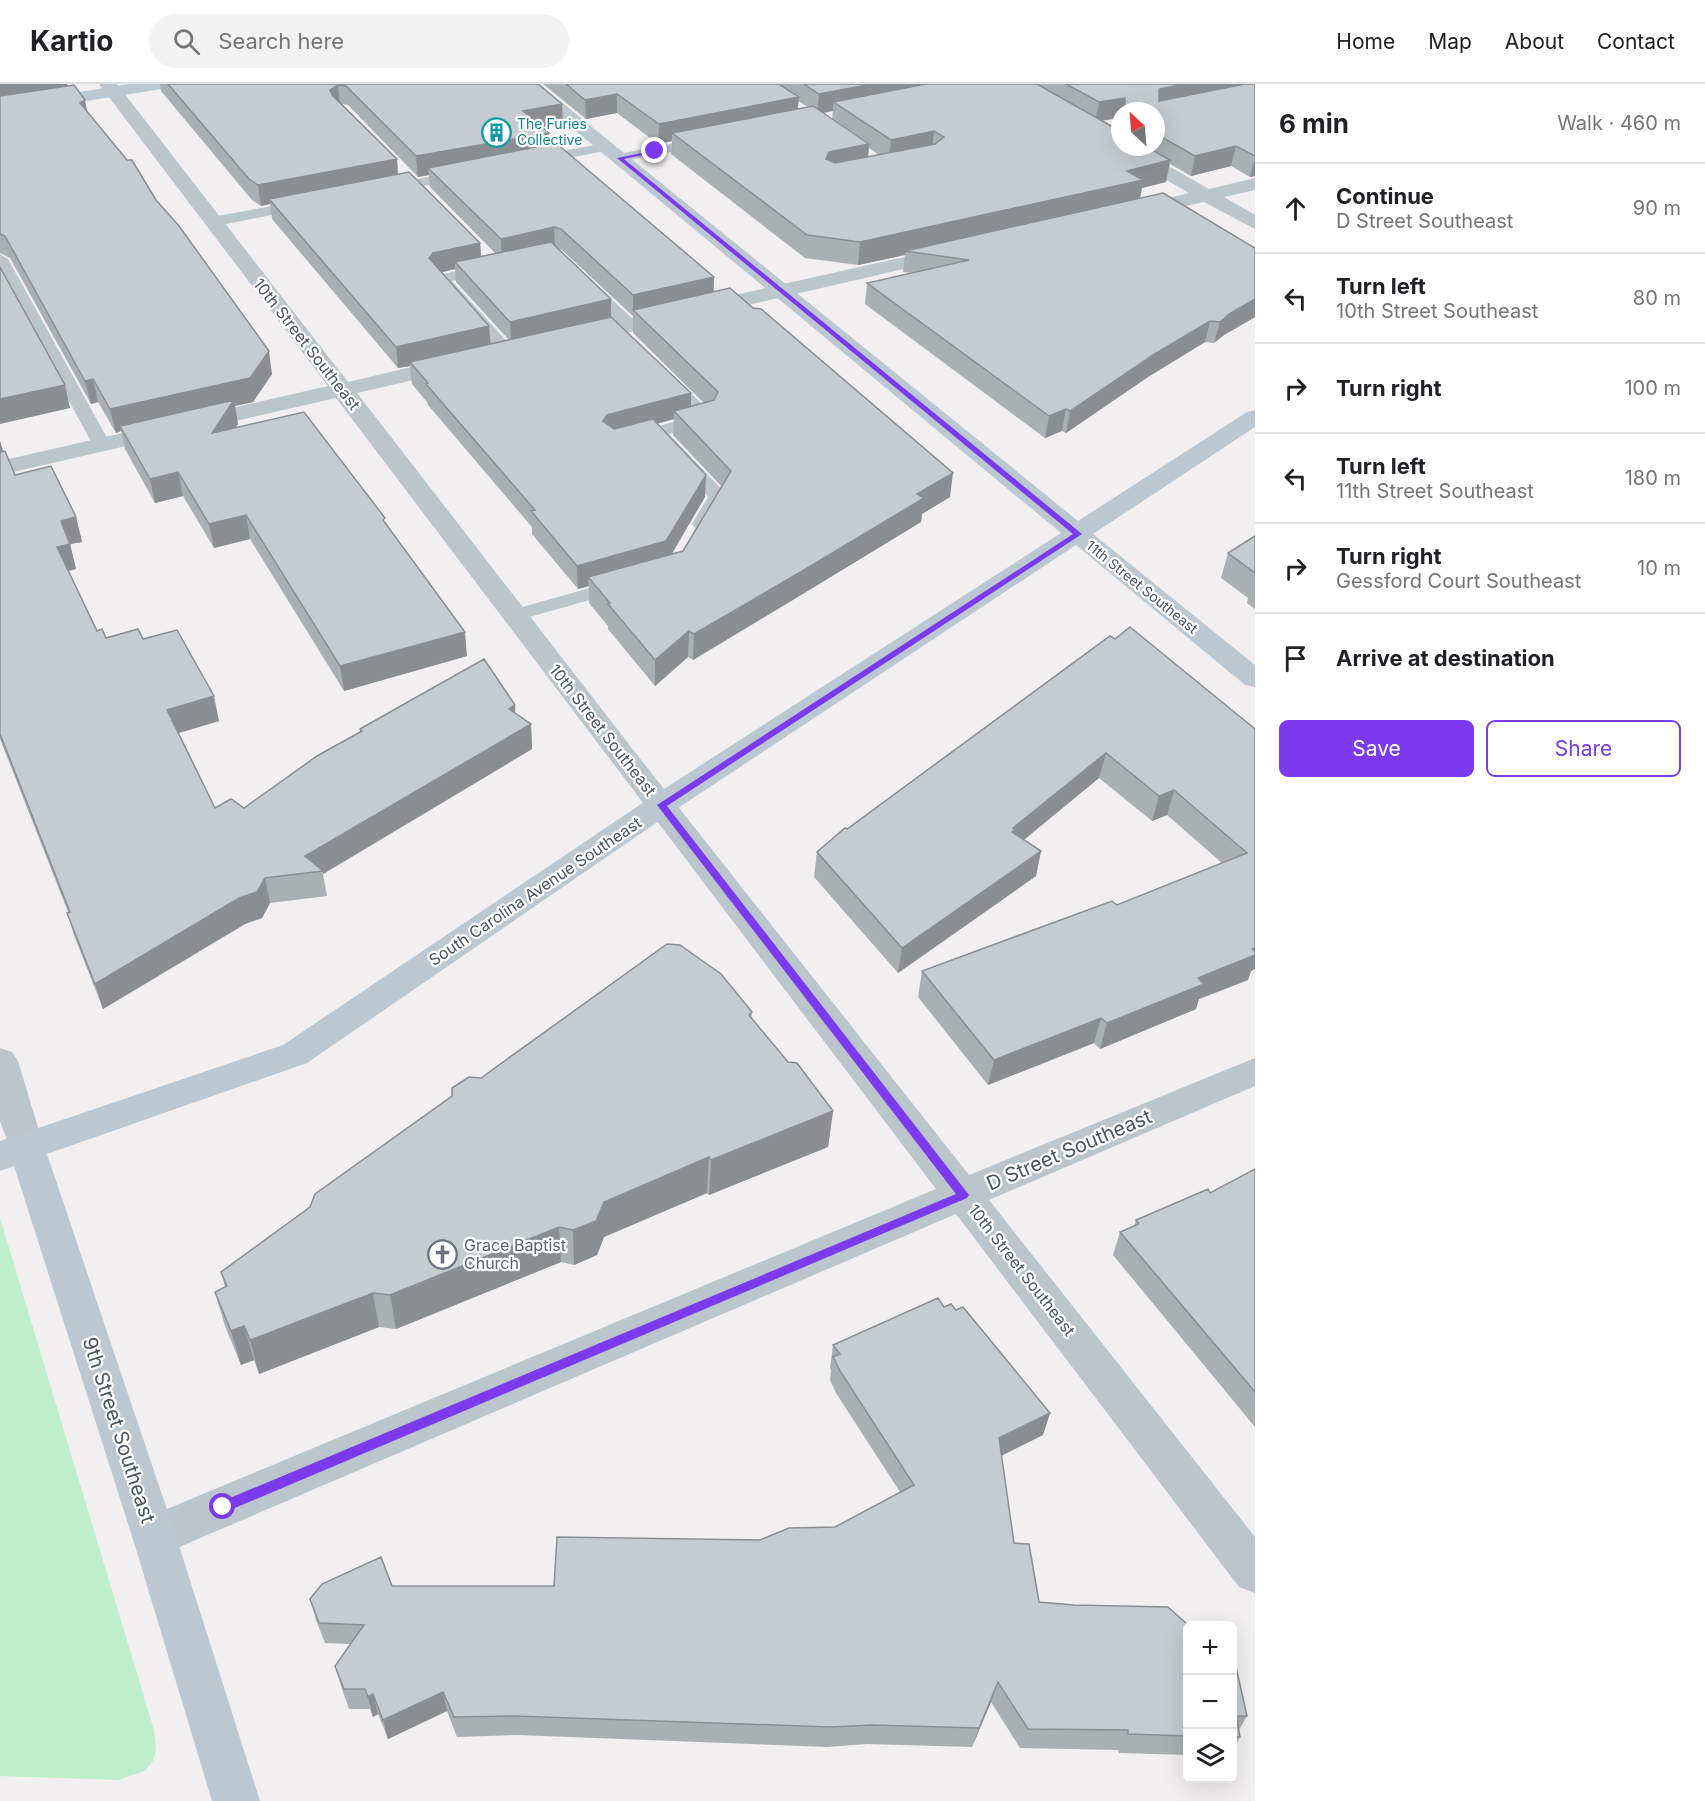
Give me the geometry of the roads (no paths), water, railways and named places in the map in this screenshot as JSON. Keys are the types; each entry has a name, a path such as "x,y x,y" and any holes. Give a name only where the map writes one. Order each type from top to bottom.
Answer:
{"street":[{"path":"0,110 111,88 161,84"},
{"name":"11th Street Southeast","path":"528,84 1255,679"},
{"name":"10th Street Southeast","path":"111,88 661,805 1255,1572"},
{"path":"1138,156 1255,223"},
{"path":"1118,215 1255,184"},
{"path":"561,340 625,333 782,290 970,248"},
{"path":"0,468 529,348"},
{"name":"South Carolina Avenue Southeast","path":"13,1151 295,1053 661,805 1255,417"},
{"name":"9th Street Southeast","path":"0,1061 13,1151 154,1536 236,1801"},
{"name":"D Street Southeast","path":"154,1536 1255,1071"}],"lane":[{"path":"524,163 723,138"},
{"path":"397,168 429,201"},
{"path":"365,193 479,171"},
{"path":"212,222 318,202"},
{"path":"480,250 503,266 441,279 507,352"},
{"path":"0,259 102,444"},
{"path":"572,271 625,333"},
{"path":"635,437 707,418 648,362"},
{"path":"657,432 718,496 691,542"},
{"path":"515,615 643,579"}],"place":[{"name":"The Furies Collective","path":"496,132"},
{"name":"Grace Baptist Church","path":"443,1254"}]}
